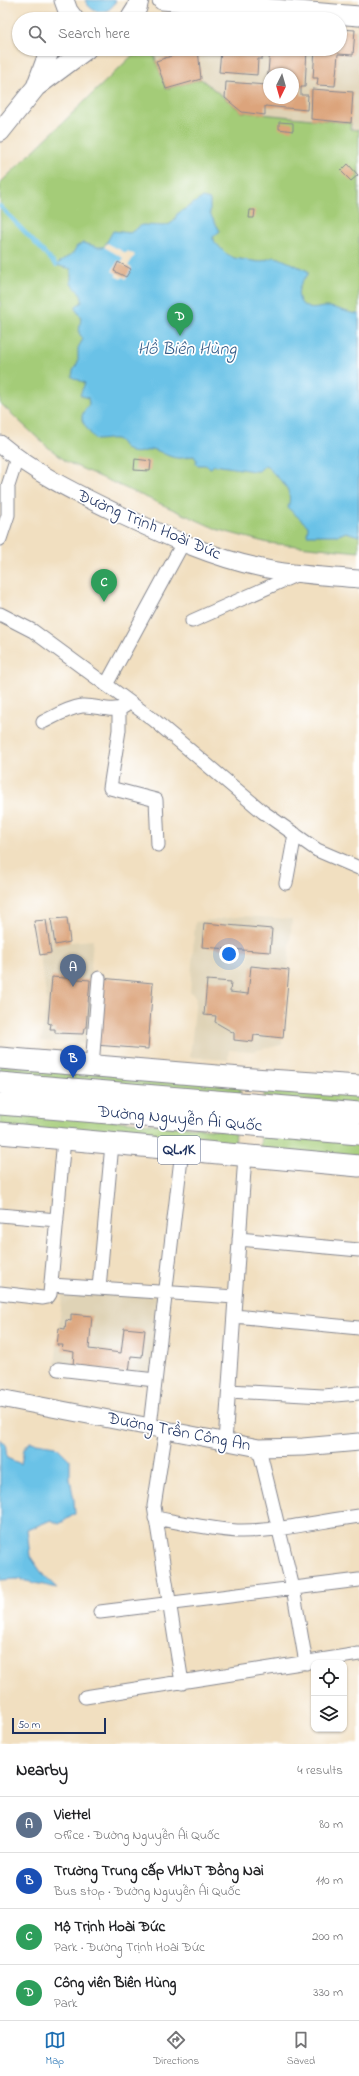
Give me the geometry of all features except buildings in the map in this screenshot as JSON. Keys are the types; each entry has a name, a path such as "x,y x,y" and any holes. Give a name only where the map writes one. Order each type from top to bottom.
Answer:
{"main road":[{"path":"134,12 139,0"},
{"path":"162,0 310,12"},
{"path":"347,15 359,16"},
{"path":"36,87 47,56"},
{"path":"0,132 36,87 78,56"},
{"path":"0,1058 253,1079 359,1086"},
{"path":"245,1156 253,1079"},
{"name":"Đường Nguyễn Ái Quốc","path":"0,1083 359,1113"},
{"name":"Đường Nguyễn Ái Quốc","path":"0,1104 359,1134"},
{"name":"Đường Nguyễn Ái Quốc","path":"0,1133 359,1166"}],"street":[{"name":"Đường Trịnh Hoài Đức","path":"0,444 17,458 69,490 183,543 228,559 262,568 298,574 359,579"},
{"path":"0,539 8,515 8,486 17,458"},
{"path":"106,685 183,543"},
{"path":"192,621 298,574"},
{"path":"0,614 34,631 154,720 263,812 317,850 359,868"},
{"path":"43,722 81,706 96,706 110,710 119,710 130,703"},
{"path":"119,710 119,730 110,788 156,800 158,845"},
{"path":"286,883 295,834"},
{"path":"92,1066 99,978"},
{"path":"0,1293 48,1297 51,1285 64,1139"},
{"path":"99,1288 112,1144"},
{"path":"182,1150 155,1380 158,1428 154,1506 168,1603 182,1683"},
{"path":"225,1442 245,1156"},
{"path":"0,1215 57,1220"},
{"path":"239,1239 359,1250"},
{"path":"51,1285 235,1297"},
{"path":"234,1316 359,1328"},
{"path":"58,1369 155,1380"},
{"path":"228,1391 323,1396 359,1393"},
{"name":"Đường Trần Công An","path":"0,1398 259,1448 303,1447 359,1442"},
{"path":"259,1448 293,1588 306,1663"},
{"path":"156,1518 238,1531 359,1516"},
{"path":"100,1612 359,1580"},
{"path":"85,1697 182,1683 359,1654"}],"shaded area":[{"path":"347,29 359,30 359,130 350,129 351,123 242,112 201,79 166,89 154,56 347,56"},
{"path":"244,916 292,919 282,1045 249,1052 229,1050 228,1060 190,1057 196,997 190,992 195,922"},
{"path":"67,918 70,942 93,940 90,977 101,978 95,1045 41,1041 47,1001 34,922"},
{"path":"63,1290 161,1296 151,1374 55,1364"}],"green space":[{"path":"132,56 154,56 166,89 201,79 242,112 351,123 350,129 359,130 359,552 268,543 219,530 67,462 44,444 0,403 0,183"},
{"path":"0,1065 240,1085 240,1095 0,1076"},
{"path":"265,1087 359,1094 359,1105 264,1097"},
{"path":"0,1111 235,1131 234,1148 0,1126"},
{"path":"261,1133 359,1141 359,1159 260,1150"}],"water":[{"path":"85,0 116,0 109,9 100,12 92,9"},
{"name":"Hồ Biên Hùng","path":"202,198 210,200 210,214 220,231 213,237 213,240 225,253 234,258 259,262 274,257 279,258 308,271 308,275 301,283 298,293 301,302 304,305 313,309 329,307 359,314 359,536 346,532 339,535 307,535 308,526 288,508 289,493 285,485 265,465 259,471 214,465 211,468 206,465 197,465 195,463 197,461 194,456 177,458 152,449 135,453 125,448 116,439 96,440 83,423 83,414 89,404 88,398 80,395 85,383 72,377 73,371 78,362 78,348 83,339 79,333 81,317 76,310 76,306 82,302 82,297 71,284 71,269 56,265 73,253 77,246 83,243 104,247 113,231 130,233 142,225 164,226 170,224 174,221 177,214"},
{"path":"0,1439 5,1443 7,1458 21,1464 24,1449 30,1442 56,1446 70,1460 70,1479 75,1514 59,1524 51,1520 27,1530 30,1556 44,1576 57,1588 17,1579 0,1580"}],"pier":[{"path":"107,243 126,253 128,251 135,255 128,266 132,268 126,279 123,277 121,279 115,276 117,274 112,271 118,261 121,263 123,258 104,247"}],"waterway":[{"path":"0,206 56,265"}],"place":[{"name":"Công viên Biên Hùng","path":"180,336"},
{"name":"Mộ Trịnh Hoài Đức","path":"104,602"},
{"name":"Viettel","path":"73,987"},
{"name":"Trường Trung cấp VHNT Đồng Nai","path":"73,1078"}]}
